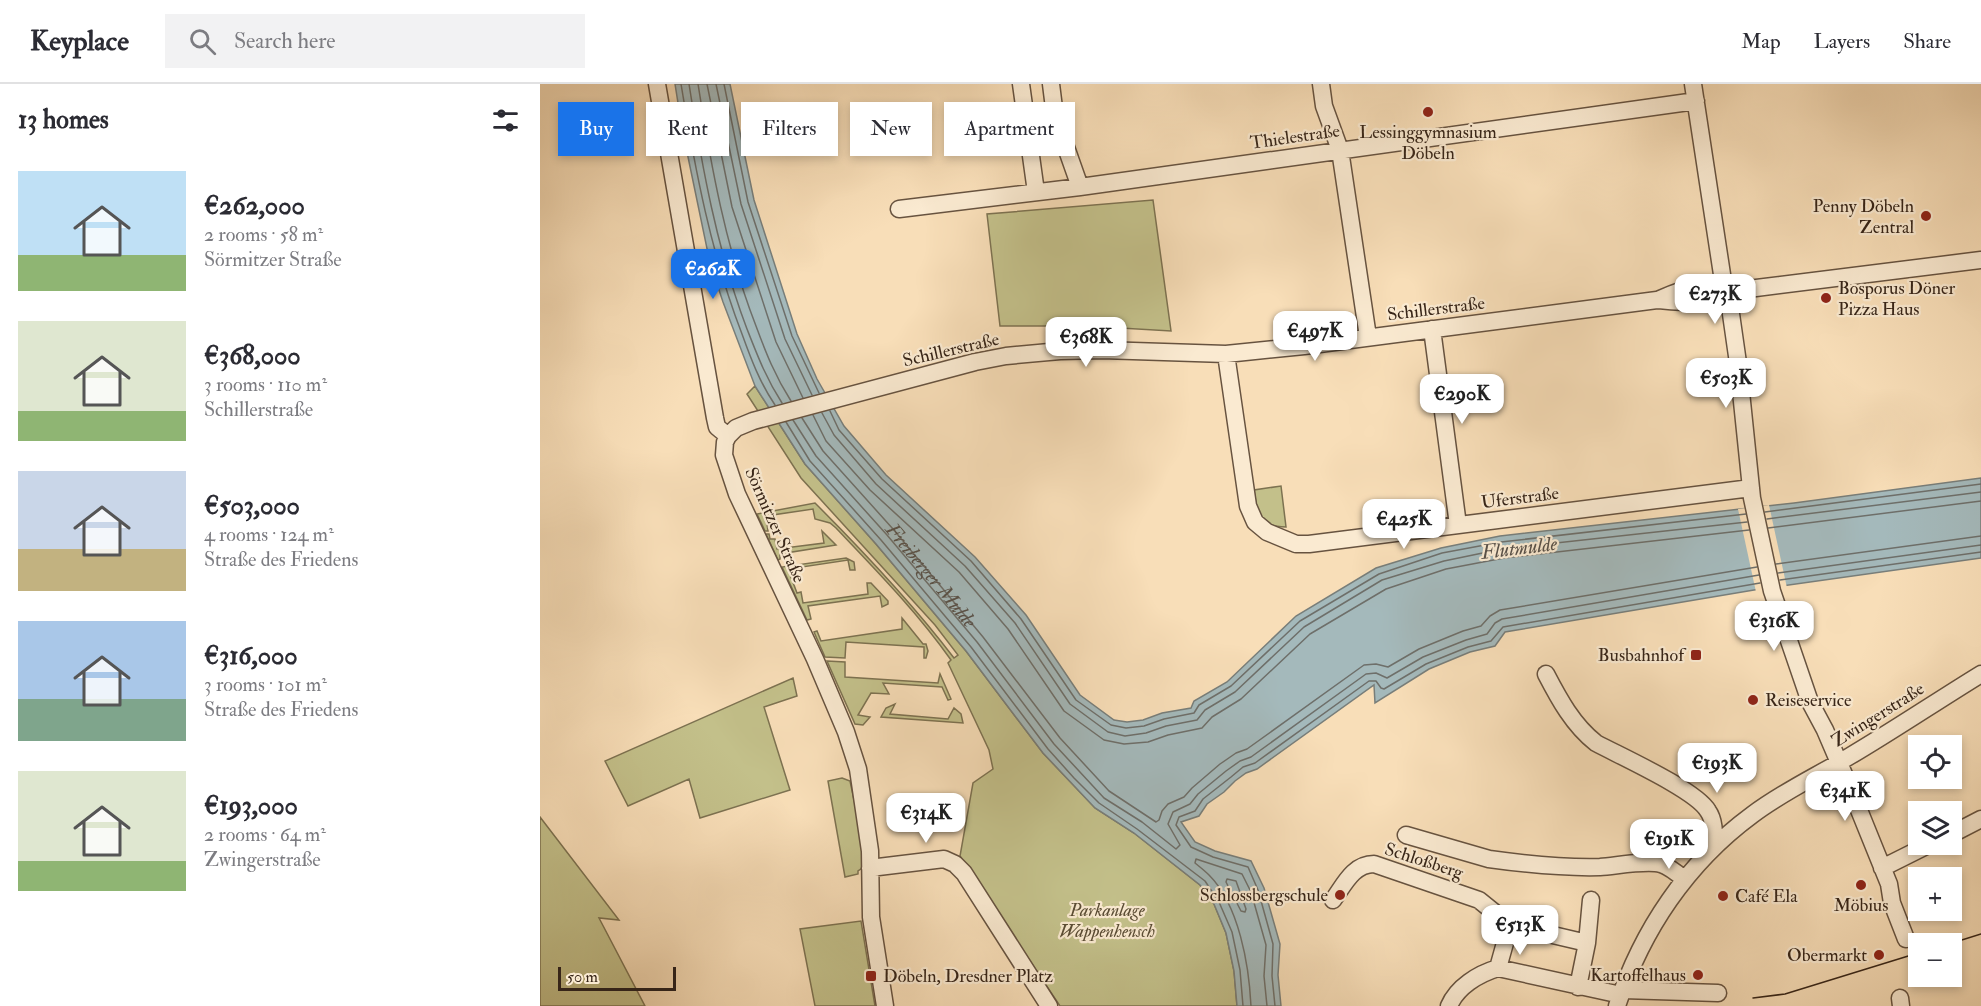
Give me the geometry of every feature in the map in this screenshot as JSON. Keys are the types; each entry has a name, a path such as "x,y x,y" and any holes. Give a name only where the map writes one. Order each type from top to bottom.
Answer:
{"street":[{"path":"657,84 715,418 717,427 728,436"},
{"path":"1021,84 1036,192"},
{"path":"1051,84 1056,116 1080,187"},
{"path":"1321,84 1324,106 1340,150 1368,337"},
{"path":"1693,84 1723,281 1733,295"},
{"name":"Thielestraße","path":"899,209 1080,187 1696,101"},
{"path":"1906,939 1882,868 1839,762 1810,702 1772,591 1751,488 1730,307 1733,295 1740,290 1981,260"},
{"name":"Schillerstraße","path":"728,436 736,428 753,421 975,362 1006,356 1102,350 1226,354 1658,300 1683,288 1701,286 1718,288 1733,295"},
{"path":"1432,330 1458,525"},
{"name":"Uferstraße","path":"1226,354 1248,506 1256,522 1267,532 1296,544 1751,488"},
{"name":"Sörmitzer Straße","path":"728,436 724,455 737,494 815,659 846,732 858,769 865,807 871,917 885,1006"},
{"path":"1546,674 1560,701 1584,734 1596,743 1695,796 1709,811 1714,829 1714,847"},
{"name":"Zwingerstraße","path":"1620,997 1640,950 1657,918 1684,879 1714,847 1751,815 1981,674"},
{"path":"1962,829 1981,819"},
{"path":"1406,835 1500,861 1600,867 1659,863 1672,869 1684,879"},
{"path":"1882,868 1908,855"},
{"path":"870,868 944,859 955,864 964,873 1049,1006"},
{"name":"Schloßberg","path":"1333,900 1357,868 1374,864 1479,900 1510,925"},
{"path":"1578,987 1587,943 1591,900"},
{"path":"1498,968 1510,925 1587,943"},
{"path":"1449,1006 1454,994 1465,985 1488,971 1498,968 1620,997 1718,993"}],"green space":[{"path":"1153,200 1171,331 1086,326 1000,326 987,214"},
{"name":"Parkanlage Wappenhensch","path":"755,386 805,464 966,651 1043,753 1095,808 1134,833 1200,885 1214,904 1226,933 1234,971 1237,1006 1060,1006 960,856 973,783 993,769 989,750 948,663 951,660 910,608 836,528 830,523 815,519 813,509 766,516 768,531 765,531 757,514 815,503 887,578 954,658 958,655 935,625 801,478 747,394"},
{"path":"1281,486 1286,527 1270,524 1261,517 1256,505 1254,490"},
{"path":"822,531 836,545 780,554 778,560 766,534 769,534 770,539 775,539 777,549 824,543"},
{"path":"846,558 854,562 855,570 850,570 848,560 788,569 797,593 801,592 803,603 868,594 867,583 871,583 888,601 888,604 882,607 880,596 808,606 811,619 807,620 782,567"},
{"path":"902,618 923,644 926,644 928,651 926,658 924,658 924,647 846,642 845,658 825,657 814,632 817,631 821,641 902,629"},
{"path":"827,661 845,662 845,677 938,683 940,674 951,699 948,700 942,687 883,683 889,694 871,693 858,715 870,717 863,725 855,724"},
{"path":"793,678 797,696 764,707 790,790 700,818 689,779 628,806 605,761"},
{"path":"895,704 890,714 948,719 954,708 961,714 963,723 881,717 886,708"},
{"path":"842,778 850,781 860,828 864,867 858,871 858,874 845,877 828,781"},
{"path":"540,817 619,920 599,918 645,1006 540,1006"},
{"path":"861,921 875,1006 815,1006 800,929"}],"water":[{"path":"675,84 730,84 741,137 741,156 745,156 754,200 797,334 817,379 844,426 886,475 975,557 1026,615 1080,695 1114,720 1127,722 1143,720 1162,713 1191,708 1194,701 1227,682 1296,616 1376,568 1441,548 1500,536 1794,503 1981,478 1981,558 1754,590 1505,632 1495,646 1470,652 1429,669 1375,703 1374,685 1257,769 1235,781 1207,804 1199,816 1181,822 1195,842 1215,851 1251,861 1264,888 1280,944 1278,975 1281,1006 1237,1006 1234,971 1226,933 1214,904 1200,885 1134,833 1095,808 1043,753 966,651 805,464 755,386 710,263 688,156 729,156 729,102 678,102"}],"pier":[{"path":"1769,505 1787,588 1756,592 1738,509"}],"tram line":[{"path":"1962,940 1981,934"},
{"path":"1753,998 1785,994 1908,956"}],"place":[{"name":"Lessinggymnasium Döbeln","path":"1428,112"},
{"name":"Penny Döbeln Zentral","path":"1926,216"},
{"name":"Bosporus Döner Pizza Haus","path":"1826,298"},
{"name":"Busbahnhof","path":"1696,655"},
{"name":"Reiseservice","path":"1753,700"},
{"name":"Möbius","path":"1861,885"},
{"name":"Schlossbergschule","path":"1340,895"},
{"name":"Café Ela","path":"1723,896"},
{"name":"Obermarkt","path":"1879,955"},
{"name":"Kartoffelhaus","path":"1698,975"},
{"name":"Döbeln, Dresdner Platz","path":"871,976"}],"water label":[{"name":"Flutmulde","path":"1519,548"},
{"name":"Freiberger Mulde","path":"930,576"}]}
